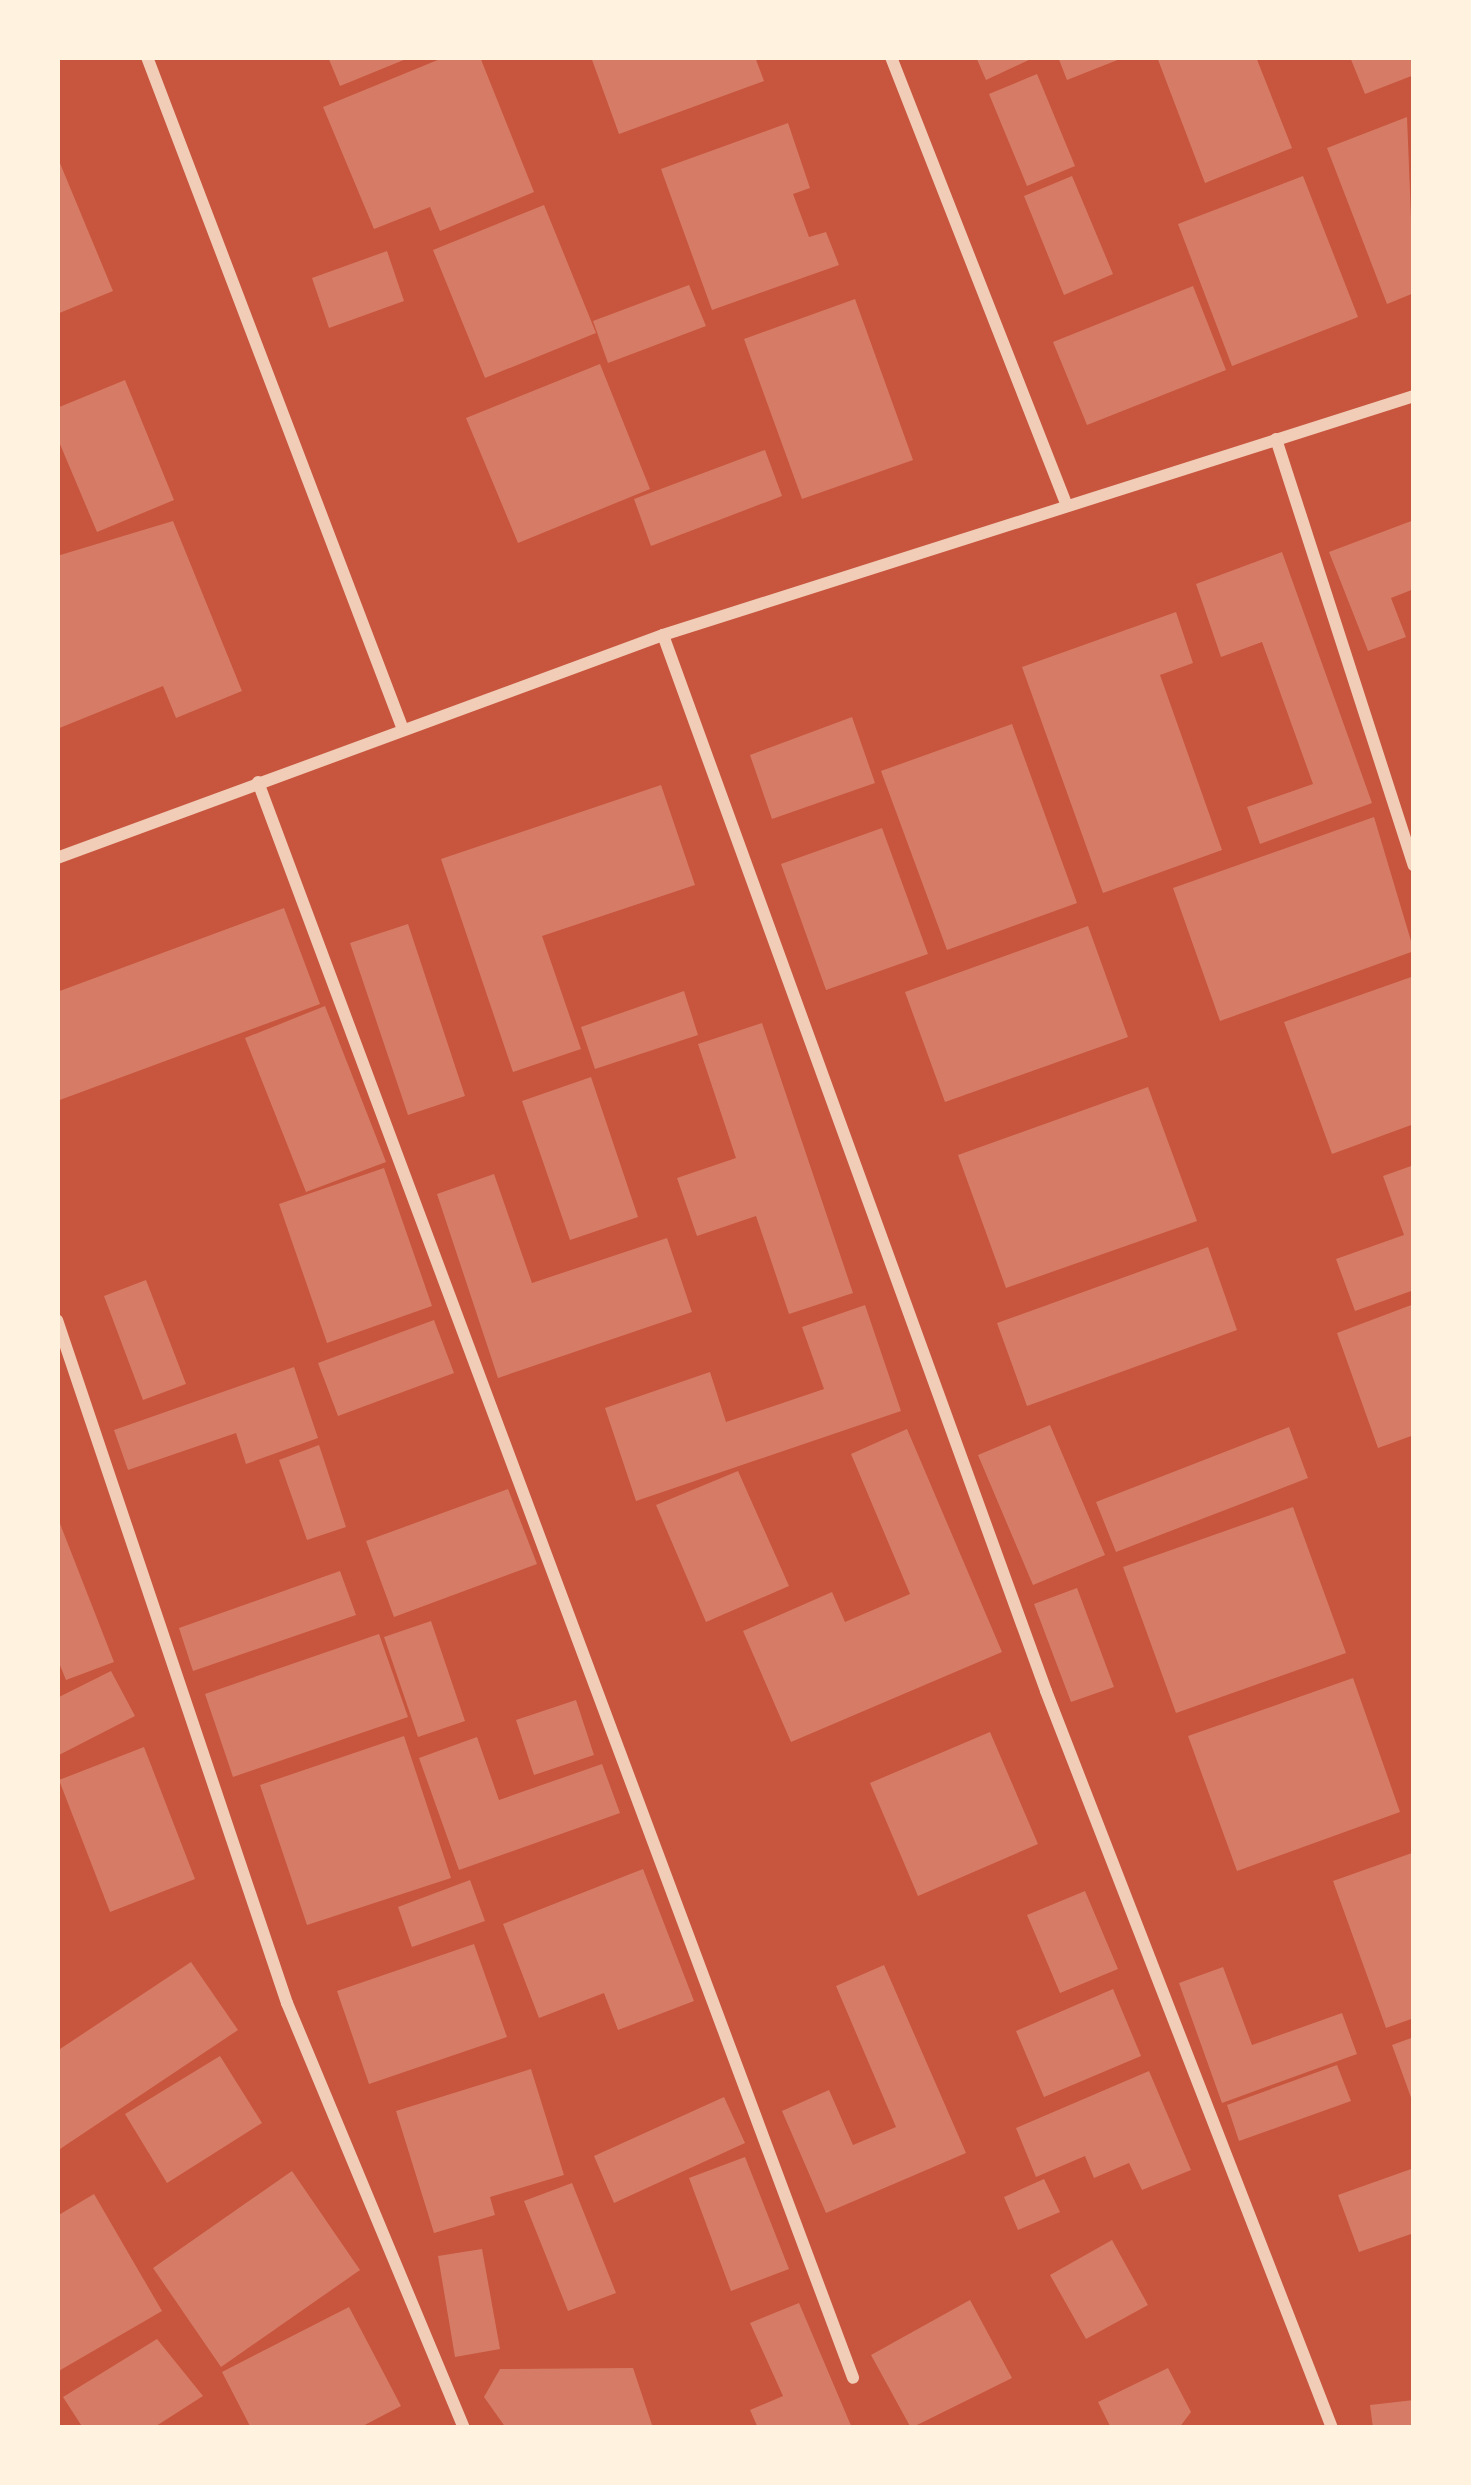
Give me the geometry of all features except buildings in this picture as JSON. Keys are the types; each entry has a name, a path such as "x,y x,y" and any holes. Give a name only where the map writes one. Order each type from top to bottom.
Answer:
{"street":[{"path":"147,57 402,727"},
{"path":"891,57 1065,500"},
{"path":"57,858 402,727 663,635 1065,500 1414,396"},
{"path":"1276,439 1414,865"},
{"path":"663,635 1046,1691 1332,2428"},
{"path":"258,782 854,2378"},
{"path":"57,1320 287,2003 464,2428"}]}
